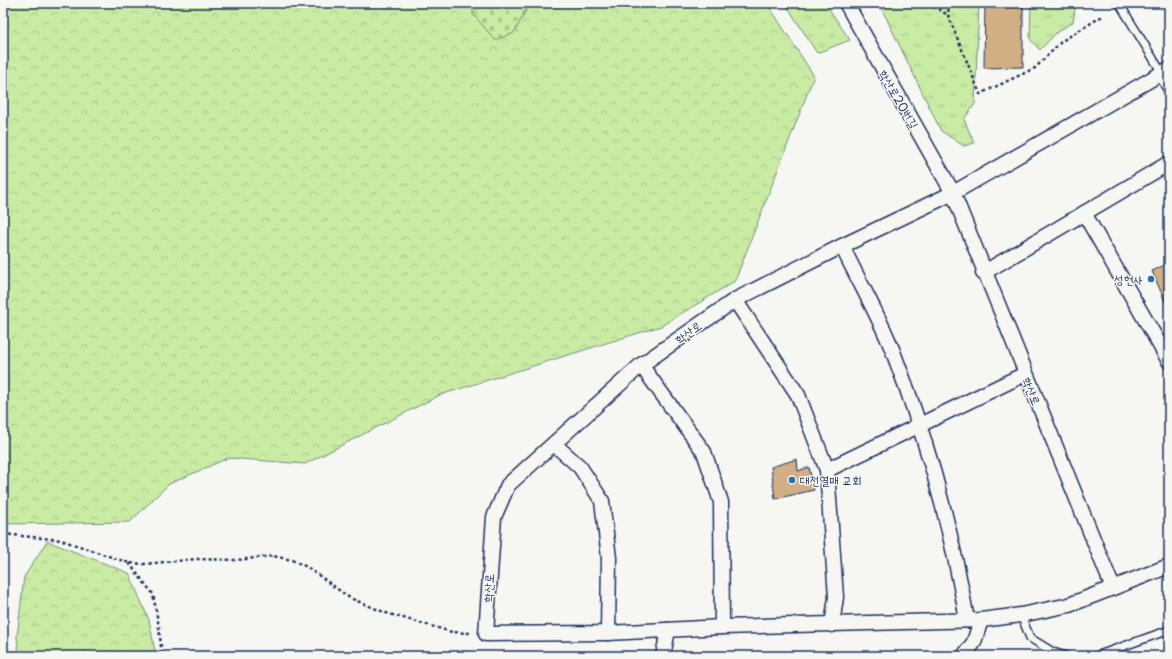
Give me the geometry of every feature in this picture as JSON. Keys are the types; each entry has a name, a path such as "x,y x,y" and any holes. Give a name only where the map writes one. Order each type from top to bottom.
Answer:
{"street":[{"name":"학산로20번길","path":"846,3 953,193"},
{"name":"학산로","path":"486,634 494,517 508,484 641,365 735,300 842,246 953,193 1165,71"},
{"path":"1165,71 1169,86"},
{"path":"984,273 1169,163"},
{"name":"학산로","path":"953,193 984,273 1113,588"},
{"path":"1084,213 1169,361"},
{"path":"842,246 891,348 935,474 974,620 974,642 964,656"},
{"path":"735,300 798,395 827,470 836,597 832,625"},
{"path":"641,365 704,452 720,502 722,627"},
{"path":"827,470 1025,374"},
{"path":"554,444 580,467 602,501 609,558 608,633"},
{"path":"486,634 608,633 722,627 974,620 1021,615 1069,605 1169,566"},
{"path":"663,656 668,630"}],"lane":[{"path":"1119,3 1165,71"},
{"path":"1021,615 1030,638 1053,652 1066,656"},
{"path":"1096,656 1169,630"}],"path":[{"path":"928,3 948,15"},
{"path":"949,3 948,15 980,94 1035,68 1062,41 1104,15"},
{"path":"3,534 61,540 129,563 144,564 196,559 237,560 273,556 292,560 307,567 350,598 386,613 452,632 486,634"},
{"path":"129,563 152,594 159,627 162,656"}],"green space":[{"path":"3,3 767,3 814,76 735,281 661,326 440,395 305,464 228,458 169,484 130,522 3,524"},
{"path":"473,3 530,3 514,33 495,40 473,14"},
{"path":"785,3 825,3 850,40 817,53"},
{"path":"879,3 979,3 975,104 964,119 974,143 964,146 941,131"},
{"path":"1031,3 1076,3 1073,22 1057,32 1040,50 1030,39"},
{"path":"47,541 129,573 149,620 156,656 19,656 17,637 24,577"}],"building":[{"path":"985,3 1023,3 1023,67 984,68"},
{"path":"1169,263 1169,305 1167,306 1152,271"},
{"name":"대전열매 교회","path":"797,459 798,471 809,467 814,490 775,499 771,467"}],"place":[{"name":"성현사","path":"1151,279"},
{"name":"대전열매 교회","path":"792,480"}]}
